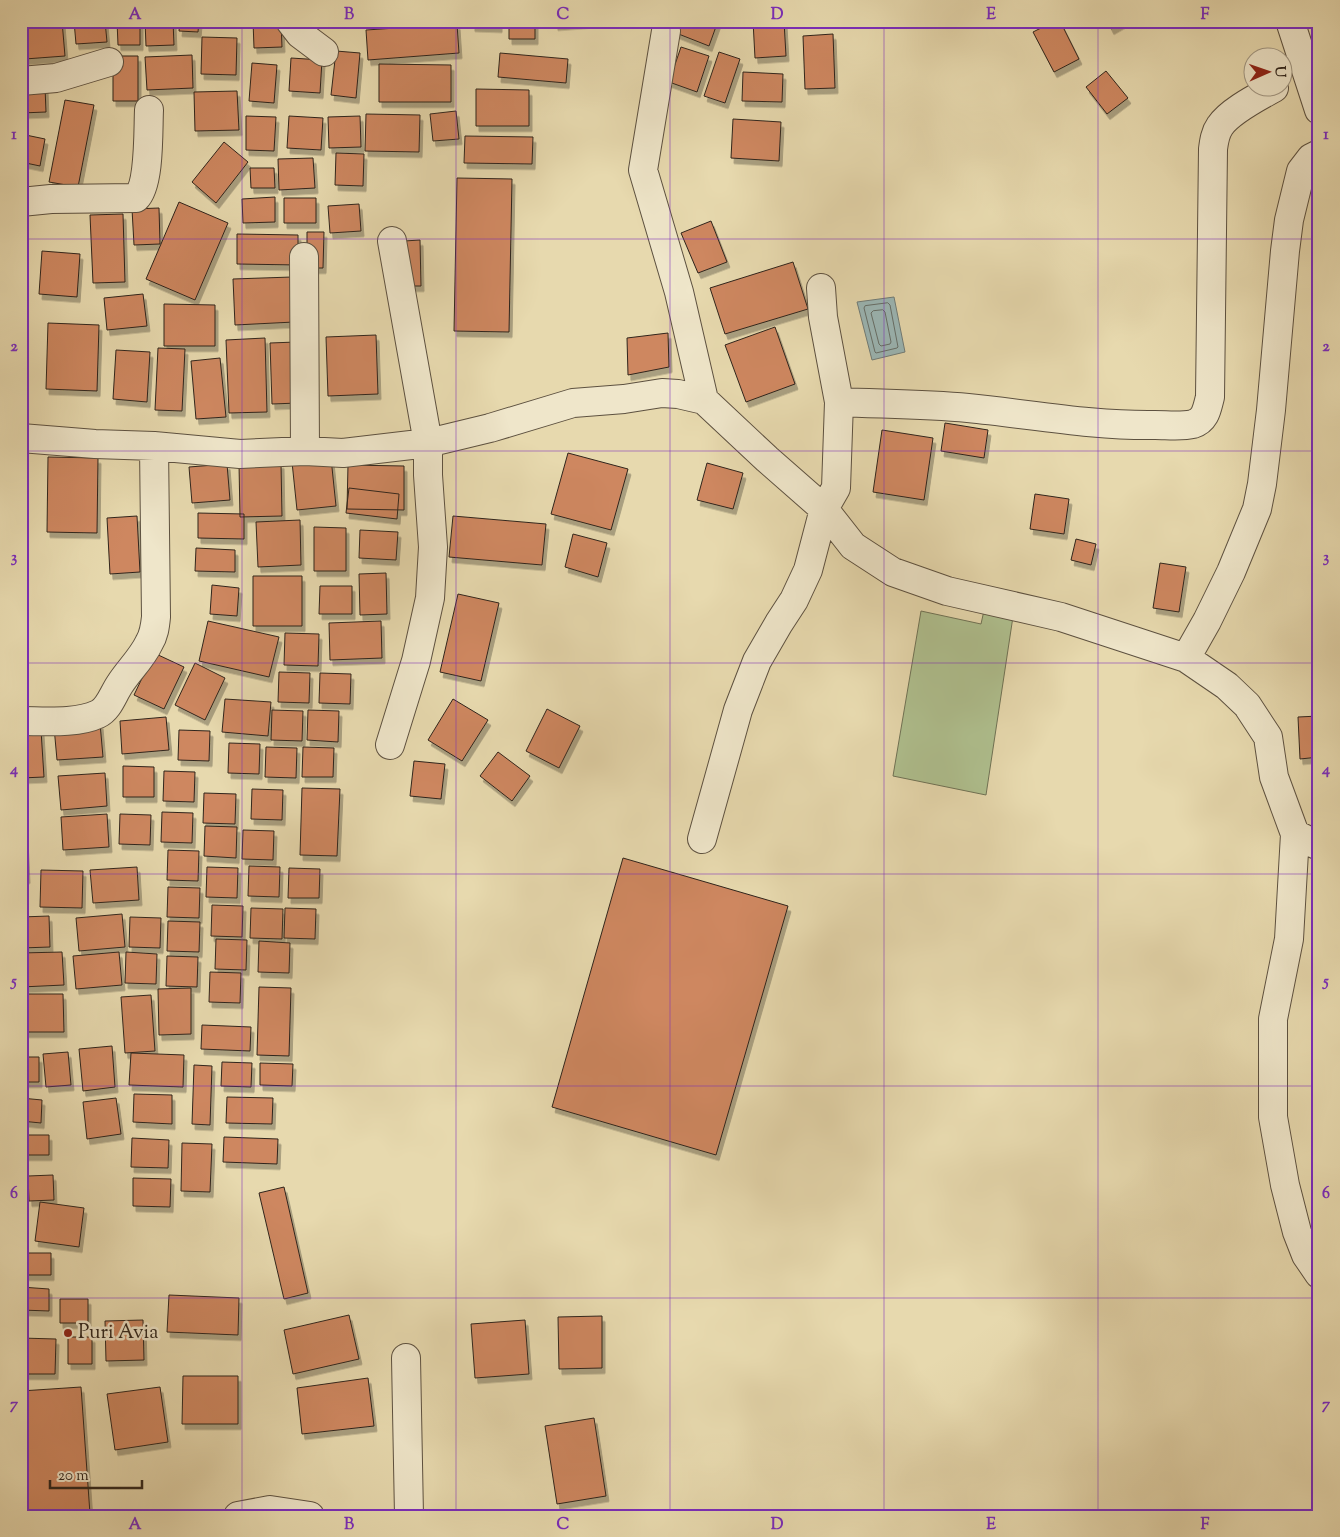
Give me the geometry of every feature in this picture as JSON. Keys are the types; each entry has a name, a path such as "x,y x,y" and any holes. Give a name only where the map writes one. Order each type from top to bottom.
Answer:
{"street":[{"path":"290,21 300,34 324,52"},
{"path":"1290,21 1294,75 1319,110"},
{"path":"666,31 643,170 679,292 704,400"},
{"path":"21,81 56,78 109,62"},
{"path":"838,402 968,408 1052,419 1134,426 1184,425 1199,421 1205,414 1210,397 1215,136 1220,126 1242,106 1256,98"},
{"path":"21,202 51,199 136,198 140,194 145,180 149,110"},
{"path":"1186,658 1231,572 1257,509 1271,410 1284,251 1289,220 1301,171 1311,158 1319,154"},
{"path":"390,745 416,661 430,598 432,547 428,444 392,241"},
{"path":"304,257 304,451"},
{"path":"702,839 738,710 758,661 794,600 808,570 824,509 836,488 838,402 823,317 821,288"},
{"path":"21,438 95,444 154,446 240,454 304,451 343,453 428,444 573,403 662,393 678,394 704,400 824,509 853,546 893,572 947,591 1061,617 1186,658 1227,686 1247,705 1268,737 1274,777 1295,834 1289,939 1273,1019 1272,1117 1285,1185 1297,1232 1306,1255 1319,1274"},
{"path":"21,721 75,720 100,714 149,644 155,630 156,617 154,446"},
{"path":"1295,834 1319,846"},
{"path":"406,1358 409,1516"},
{"path":"238,1516 270,1510 310,1516"}],"green space":[{"path":"985,606 1014,610 986,795 893,776 921,611 981,624"}],"water":[{"path":"894,297 905,352 872,360 857,302"}],"building":[{"path":"23,21 62,21 65,56 25,59"},
{"path":"74,21 105,21 107,42 76,44"},
{"path":"117,21 140,21 140,45 118,45"},
{"path":"145,21 173,21 174,45 146,46"},
{"path":"180,21 199,21 198,32 179,31"},
{"path":"253,21 281,21 282,47 254,48"},
{"path":"472,21 499,21 499,27 472,26"},
{"path":"509,21 535,21 535,39 509,39"},
{"path":"555,21 605,21 555,25"},
{"path":"680,21 718,21 709,46 676,33"},
{"path":"753,21 784,21 786,56 755,58"},
{"path":"1055,21 1060,21 1079,59 1054,72 1033,32"},
{"path":"1107,21 1125,21 1111,29"},
{"path":"457,24 459,53 368,60 366,30"},
{"path":"833,34 835,88 805,89 803,36"},
{"path":"202,37 237,38 236,75 201,74"},
{"path":"681,47 709,56 697,92 669,82"},
{"path":"336,51 360,53 356,98 331,95"},
{"path":"719,52 740,59 725,103 704,96"},
{"path":"500,53 568,59 566,83 498,77"},
{"path":"192,55 193,88 147,90 145,57"},
{"path":"113,56 138,56 138,101 113,101"},
{"path":"291,58 322,60 320,93 289,91"},
{"path":"252,63 277,65 274,103 249,101"},
{"path":"379,64 451,65 451,102 379,102"},
{"path":"1106,71 1128,98 1107,114 1086,87"},
{"path":"743,72 783,74 782,102 742,101"},
{"path":"21,87 45,87 46,112 21,113"},
{"path":"476,89 529,90 529,126 476,126"},
{"path":"237,91 239,130 195,131 194,92"},
{"path":"65,100 94,105 78,187 49,182"},
{"path":"456,111 459,139 433,141 430,114"},
{"path":"366,114 420,115 419,152 365,151"},
{"path":"246,116 276,117 274,151 246,150"},
{"path":"289,116 323,118 321,150 287,148"},
{"path":"360,116 361,147 329,148 328,117"},
{"path":"733,119 781,122 779,161 731,158"},
{"path":"21,134 45,139 40,166 21,162"},
{"path":"465,136 533,137 532,164 464,163"},
{"path":"224,142 248,162 216,203 192,182"},
{"path":"336,153 364,154 363,186 335,185"},
{"path":"313,158 315,188 279,190 278,159"},
{"path":"250,168 274,168 275,188 251,188"},
{"path":"457,178 512,179 509,332 454,331"},
{"path":"275,197 275,222 243,223 242,199"},
{"path":"284,198 316,198 316,223 284,223"},
{"path":"179,202 228,223 195,300 146,279"},
{"path":"359,204 361,231 330,233 328,206"},
{"path":"159,208 160,244 134,245 132,209"},
{"path":"123,214 125,282 93,283 90,215"},
{"path":"711,221 727,262 698,273 681,233"},
{"path":"307,232 324,232 323,268 307,268"},
{"path":"237,234 298,235 298,265 237,264"},
{"path":"420,240 421,286 405,286 404,241"},
{"path":"42,251 80,254 77,297 39,294"},
{"path":"793,262 808,309 725,334 710,288"},
{"path":"292,277 294,322 235,325 233,279"},
{"path":"143,294 147,326 107,330 104,298"},
{"path":"164,304 215,305 215,346 164,346"},
{"path":"48,323 99,325 97,391 46,389"},
{"path":"775,327 795,384 746,402 725,345"},
{"path":"668,333 669,367 628,375 627,338"},
{"path":"376,335 378,394 328,396 326,337"},
{"path":"265,338 267,412 229,413 226,340"},
{"path":"296,342 298,403 272,404 270,343"},
{"path":"158,348 185,349 182,411 155,410"},
{"path":"116,350 150,352 147,402 113,399"},
{"path":"220,358 226,417 196,419 191,361"},
{"path":"945,423 988,430 984,458 941,451"},
{"path":"882,430 933,438 924,500 873,492"},
{"path":"568,453 628,469 611,530 551,514"},
{"path":"48,457 98,458 97,533 47,532"},
{"path":"331,458 336,506 297,510 292,462"},
{"path":"281,463 282,516 240,517 239,464"},
{"path":"707,463 743,473 733,509 697,500"},
{"path":"227,464 230,500 192,503 189,467"},
{"path":"348,465 404,466 404,510 347,509"},
{"path":"349,488 399,494 397,519 346,513"},
{"path":"1035,494 1069,499 1064,534 1030,529"},
{"path":"198,513 244,514 244,539 198,538"},
{"path":"137,516 140,572 110,574 107,518"},
{"path":"453,516 546,524 542,565 449,557"},
{"path":"300,520 301,565 258,567 256,522"},
{"path":"314,527 346,528 346,571 314,571"},
{"path":"360,530 398,532 396,560 359,558"},
{"path":"573,534 607,543 598,577 565,567"},
{"path":"1076,539 1096,544 1091,565 1071,560"},
{"path":"196,548 235,550 235,572 195,571"},
{"path":"1160,563 1186,567 1179,612 1153,608"},
{"path":"386,573 387,614 360,615 359,574"},
{"path":"253,576 302,576 302,626 253,626"},
{"path":"212,585 239,588 237,616 210,614"},
{"path":"320,586 352,586 352,614 319,614"},
{"path":"458,594 499,603 481,681 440,672"},
{"path":"208,621 279,637 269,677 199,661"},
{"path":"381,621 382,658 330,660 329,623"},
{"path":"285,633 319,634 318,666 284,665"},
{"path":"154,653 184,667 164,709 134,695"},
{"path":"195,663 225,678 205,720 175,705"},
{"path":"279,672 310,673 309,703 278,702"},
{"path":"320,673 351,674 350,704 319,703"},
{"path":"225,699 271,702 268,736 222,732"},
{"path":"453,699 488,720 462,761 428,740"},
{"path":"547,709 580,726 559,768 526,751"},
{"path":"272,710 303,711 302,741 271,740"},
{"path":"308,710 339,711 338,742 307,740"},
{"path":"1319,716 1319,757 1300,759 1298,717"},
{"path":"166,717 169,750 122,754 120,721"},
{"path":"100,723 103,757 57,760 54,727"},
{"path":"41,730 44,777 21,778 21,732"},
{"path":"179,730 210,731 209,761 178,760"},
{"path":"229,743 260,744 259,774 228,773"},
{"path":"266,747 297,748 296,778 265,777"},
{"path":"303,747 334,748 333,777 302,777"},
{"path":"498,752 530,776 512,801 480,776"},
{"path":"414,761 445,764 441,799 410,796"},
{"path":"123,766 154,767 154,797 123,797"},
{"path":"164,771 195,772 194,802 163,801"},
{"path":"105,773 107,806 61,810 58,776"},
{"path":"302,788 340,789 337,856 300,855"},
{"path":"252,789 283,790 282,820 251,819"},
{"path":"204,793 236,794 235,824 203,823"},
{"path":"162,812 193,813 192,843 161,842"},
{"path":"21,813 24,813 27,878 21,878"},
{"path":"107,814 109,847 63,850 61,817"},
{"path":"120,814 151,815 150,845 119,844"},
{"path":"205,826 237,827 236,858 204,856"},
{"path":"243,830 274,831 273,860 242,859"},
{"path":"168,850 199,851 198,881 167,880"},
{"path":"623,858 788,906 716,1155 552,1107"},
{"path":"249,866 280,867 279,897 248,896"},
{"path":"137,867 139,900 93,903 90,870"},
{"path":"207,867 238,868 237,898 206,897"},
{"path":"289,868 320,869 319,898 288,898"},
{"path":"41,870 83,871 82,908 40,907"},
{"path":"168,887 200,888 199,918 167,917"},
{"path":"212,905 243,906 242,937 211,936"},
{"path":"251,908 283,909 282,939 250,938"},
{"path":"285,908 316,909 315,939 284,938"},
{"path":"122,914 125,947 79,951 76,918"},
{"path":"49,916 50,947 21,948 21,917"},
{"path":"130,917 161,918 160,948 129,947"},
{"path":"168,921 200,922 199,952 167,951"},
{"path":"216,939 247,940 246,970 215,969"},
{"path":"259,941 290,943 289,973 258,972"},
{"path":"62,952 64,985 21,987 21,953"},
{"path":"119,952 122,985 76,989 73,956"},
{"path":"126,952 157,954 156,984 125,983"},
{"path":"167,956 198,957 197,987 166,986"},
{"path":"210,972 241,973 240,1003 209,1002"},
{"path":"259,987 291,988 289,1056 257,1055"},
{"path":"191,988 191,1034 159,1035 158,989"},
{"path":"21,994 63,994 64,1032 21,1032"},
{"path":"151,995 155,1051 125,1053 121,997"},
{"path":"202,1025 251,1027 250,1051 201,1049"},
{"path":"112,1046 115,1087 83,1091 79,1049"},
{"path":"68,1052 71,1085 46,1087 43,1054"},
{"path":"131,1053 184,1055 183,1087 129,1085"},
{"path":"21,1057 39,1057 39,1082 21,1082"},
{"path":"222,1062 252,1063 251,1087 221,1086"},
{"path":"260,1063 293,1064 292,1086 260,1085"},
{"path":"194,1065 212,1066 210,1125 192,1124"},
{"path":"134,1094 172,1095 172,1124 133,1122"},
{"path":"227,1097 273,1098 272,1124 226,1123"},
{"path":"21,1098 42,1100 41,1123 21,1121"},
{"path":"116,1098 121,1134 87,1139 83,1102"},
{"path":"21,1135 49,1135 49,1155 21,1155"},
{"path":"224,1137 278,1139 277,1164 223,1162"},
{"path":"132,1138 169,1140 168,1168 131,1167"},
{"path":"182,1143 212,1144 210,1192 181,1191"},
{"path":"53,1175 54,1200 29,1201 28,1176"},
{"path":"133,1178 171,1179 170,1207 133,1206"},
{"path":"284,1187 308,1293 284,1299 259,1193"},
{"path":"40,1202 84,1208 79,1247 35,1241"},
{"path":"21,1206 23,1206 25,1230 21,1230"},
{"path":"21,1253 51,1253 51,1275 21,1275"},
{"path":"21,1287 49,1289 49,1311 21,1310"},
{"path":"169,1295 239,1298 238,1335 167,1332"},
{"path":"60,1299 88,1299 88,1323 60,1323"},
{"path":"349,1315 359,1359 293,1374 284,1330"},
{"path":"602,1316 602,1368 559,1369 558,1317"},
{"path":"143,1320 144,1360 106,1361 105,1321"},
{"path":"525,1320 529,1374 475,1378 471,1324"},
{"path":"68,1337 92,1337 92,1364 68,1364"},
{"path":"21,1338 56,1339 55,1374 21,1374"},
{"path":"183,1376 238,1376 238,1424 182,1424"},
{"path":"368,1378 374,1426 302,1434 297,1388"},
{"path":"81,1387 90,1514 21,1516 21,1391"},
{"path":"160,1387 168,1442 115,1450 107,1394"},
{"path":"594,1418 606,1496 557,1504 545,1426"}],"place":[{"name":"Puri Avia","path":"68,1333"}]}
